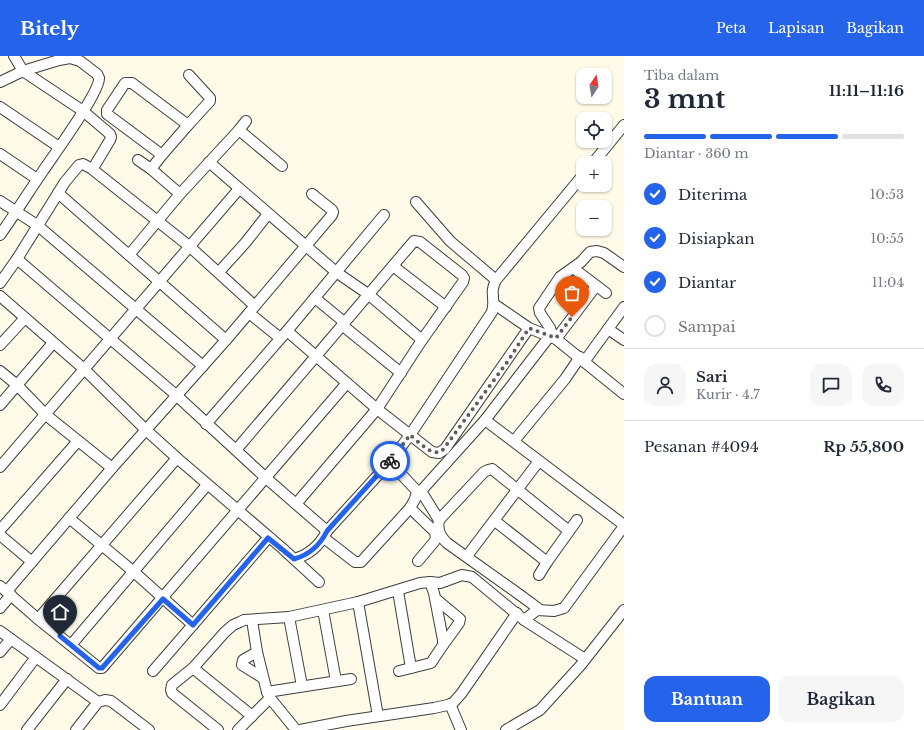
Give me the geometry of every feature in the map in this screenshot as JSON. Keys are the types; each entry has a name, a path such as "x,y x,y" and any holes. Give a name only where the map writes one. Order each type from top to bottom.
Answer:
{"street":[{"path":"14,56 23,71 83,111 108,132 111,137 95,165"},
{"path":"0,82 23,71 66,58 80,61 100,78 99,84 83,111 37,179 17,212 0,235"},
{"path":"151,169 210,101 210,98 189,75"},
{"path":"162,155 107,113 107,110 125,83 132,83 188,125"},
{"path":"0,108 59,147"},
{"path":"129,255 180,194 246,121"},
{"path":"599,156 624,125"},
{"path":"239,130 282,166"},
{"path":"0,154 37,179"},
{"path":"138,160 180,194"},
{"path":"209,162 336,272 368,294 422,340"},
{"path":"0,283 65,182 76,168 81,164 85,164 189,246 219,272 252,309 284,334 316,356 377,409 432,452 439,453 442,451 508,361 529,328"},
{"path":"294,559 308,553 326,535 410,435 492,312 494,304 492,292 496,280 576,183"},
{"path":"0,467 239,189"},
{"path":"58,193 226,340"},
{"path":"312,194 332,210 333,213 226,340 69,518 5,596 38,619 99,668 102,668 163,599 347,383"},
{"path":"0,201 37,225 203,366"},
{"path":"416,202 450,241 496,280"},
{"path":"219,272 246,242 268,214"},
{"path":"206,424 315,298 384,215"},
{"path":"236,450 414,241 420,242 462,275 464,282 422,340 377,409 296,504"},
{"path":"553,338 551,331 540,313 539,305 560,277 573,268 590,252 594,251 604,253 624,267"},
{"path":"17,258 176,395 206,424 296,504 355,562 361,562 410,508 417,494 416,490 388,463"},
{"path":"393,266 446,307"},
{"path":"573,268 606,293"},
{"path":"439,520 422,494 422,489 486,420 596,286"},
{"path":"0,296 84,369 146,430 207,485 319,582"},
{"path":"315,298 401,373"},
{"path":"494,304 529,328 553,338 624,394"},
{"path":"514,441 624,308"},
{"path":"0,345 24,318"},
{"path":"608,329 624,340"},
{"path":"0,405 53,343"},
{"path":"0,371 17,385 46,415 112,468"},
{"path":"486,420 624,525 564,608 554,612 539,609 467,556 447,544 441,537 438,528 439,520 484,472 492,469 569,531"},
{"path":"0,530 78,441"},
{"path":"38,619 177,458"},
{"path":"467,556 539,461"},
{"path":"71,645 207,485"},
{"path":"410,508 435,532 436,536 434,542 418,561"},
{"path":"69,518 134,572 193,625"},
{"path":"539,575 577,520"},
{"path":"495,521 547,562"},
{"path":"0,535 32,562"},
{"path":"153,671 268,538"},
{"path":"218,730 170,690 172,685 193,668 230,628 244,620 289,617 323,610 398,591 420,583 440,583 462,575 472,577 520,616 585,659"},
{"path":"430,582 436,599 444,640 443,646"},
{"path":"398,591 411,668"},
{"path":"399,671 431,663 459,623 460,619 436,599"},
{"path":"358,602 378,716"},
{"path":"300,730 434,708 456,701 520,616 539,609"},
{"path":"323,610 336,681"},
{"path":"506,730 540,710 585,659 624,610"},
{"path":"289,617 302,686"},
{"path":"252,620 257,652 263,678 269,695 296,730"},
{"path":"0,631 98,702"},
{"path":"0,652 10,639"},
{"path":"257,652 244,660 242,665 263,678"},
{"path":"0,705 36,657"},
{"path":"193,668 252,716"},
{"path":"27,730 67,679"},
{"path":"238,730 269,695 302,686 351,679"},
{"path":"80,728 98,702 105,700 111,702 149,730"},
{"path":"450,704 461,730"}],"way so far":[{"path":"390,461 410,435 432,452 439,453 445,449 508,361 529,328 549,337 556,338 572,317"}],"route":[{"path":"60,636 99,668 102,668 163,599 193,625 268,538 294,559 308,553 320,543 327,531 390,461"}]}
